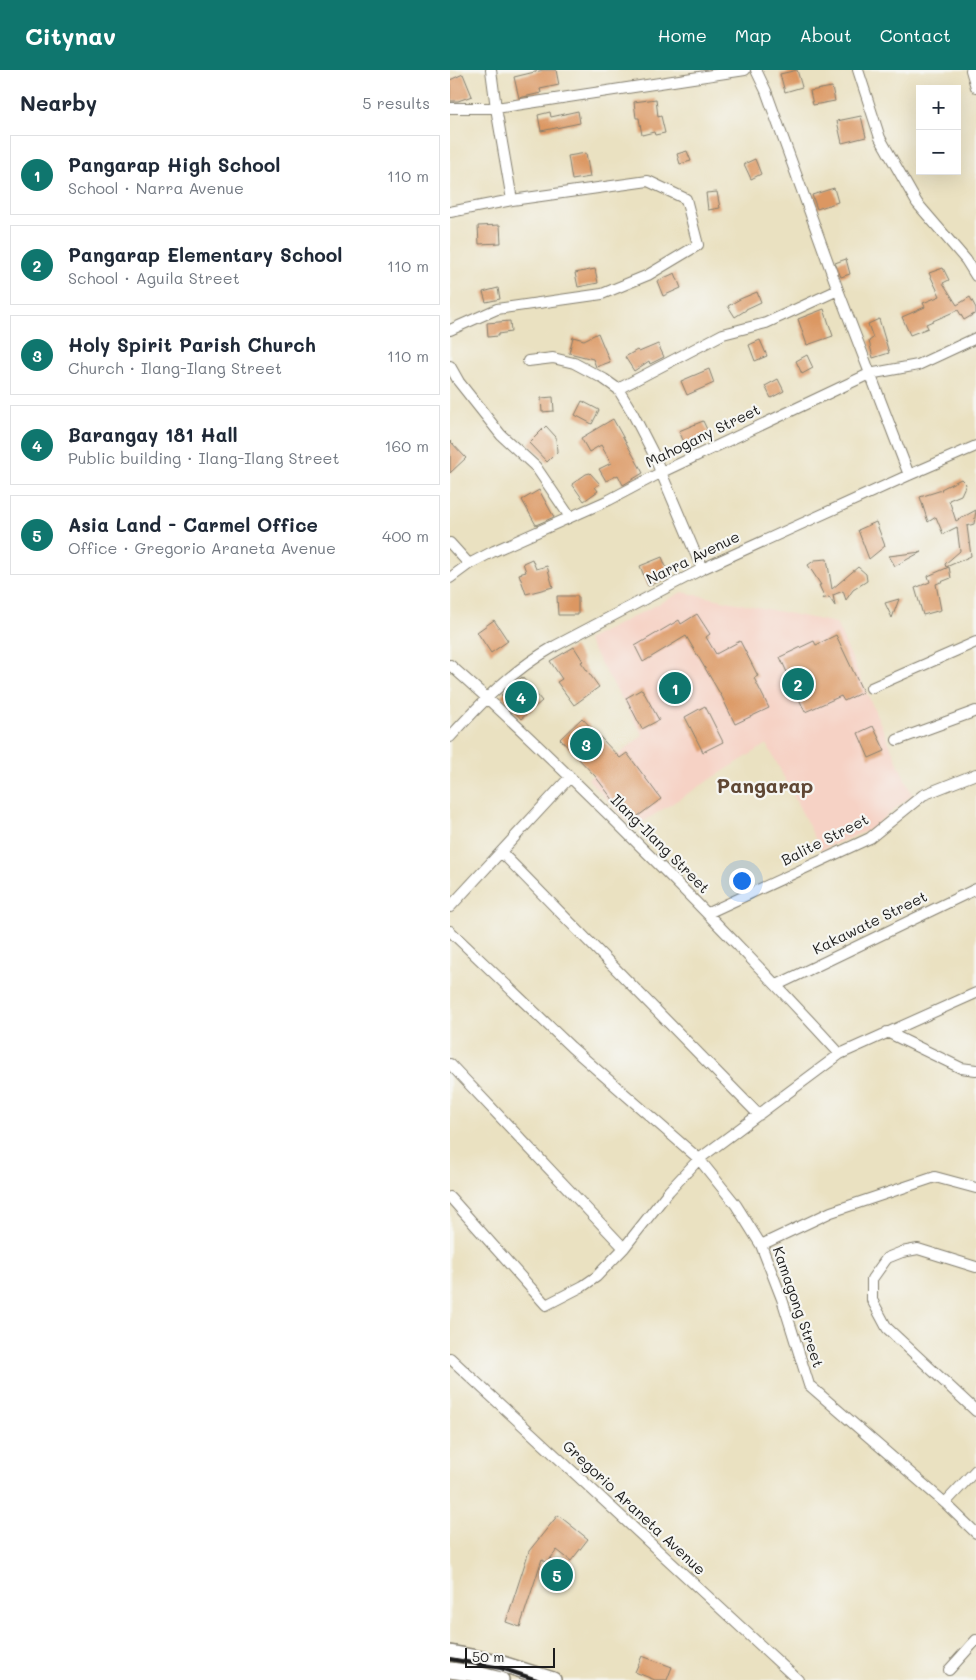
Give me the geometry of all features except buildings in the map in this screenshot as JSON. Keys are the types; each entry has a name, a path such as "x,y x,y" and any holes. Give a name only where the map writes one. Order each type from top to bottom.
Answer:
{"main road":[{"path":"450,1653 494,1661 553,1680"},
{"path":"450,1670 491,1679"}],"street":[{"path":"491,70 512,200"},
{"path":"450,108 496,108 745,70"},
{"path":"756,70 766,91 869,374 909,474"},
{"path":"858,70 880,138 912,194 966,260 976,276"},
{"path":"971,70 976,87"},
{"path":"450,212 512,200 648,181 686,199 698,245 648,275 602,294 496,309 450,330"},
{"path":"618,390 723,334 766,323 838,290"},
{"name":"Mahogany Street","path":"450,578 469,564 609,500 662,472 869,374 918,365 976,338"},
{"path":"528,361 553,358 574,363 604,379 618,390 632,412 662,472 702,569"},
{"path":"450,366 459,382 501,435 536,466 570,517"},
{"name":"Narra Avenue","path":"450,737 487,697 512,674 534,658 702,569 909,474 976,446"},
{"path":"450,543 469,564"},
{"path":"871,688 976,642"},
{"name":"Ilang-Ilang Street","path":"450,665 487,697 708,913 840,1054"},
{"path":"897,740 976,711"},
{"name":"Balite Street","path":"708,913 870,838 923,795 976,774"},
{"path":"450,907 570,777"},
{"path":"501,852 759,1115"},
{"name":"Kakawate Street","path":"777,985 976,889"},
{"path":"450,931 571,1047 699,1159 736,1205 761,1245"},
{"path":"450,1197 546,1305 583,1286 596,1277 624,1248 669,1191 699,1159 840,1054 976,993"},
{"path":"887,1032 961,1068 976,1070"},
{"path":"450,1064 624,1248"},
{"name":"Kamagong Street","path":"976,1188 936,1177 831,1212 761,1245 782,1299 809,1385 945,1503 976,1533"},
{"path":"976,1267 918,1249 902,1252 887,1258 872,1278 872,1300 887,1328 976,1410"},
{"name":"Gregorio Araneta Avenue","path":"450,1358 798,1680"},
{"path":"945,1503 976,1470"},
{"path":"949,1670 976,1640"},
{"path":"491,1679 494,1661"}],"shaded area":[{"path":"682,592 836,623 912,795 869,830 821,850 767,744 633,828 588,779 643,735 587,640"}],"railway":[{"path":"450,1659 501,1668 537,1680"}],"place":[{"name":"Pangarap Elementary School","path":"798,684"},
{"name":"Pangarap High School","path":"675,688"},
{"name":"Barangay 181 Hall","path":"521,697"},
{"name":"Holy Spirit Parish Church","path":"586,744"},
{"name":"Asia Land - Carmel Office","path":"557,1575"}],"district":[{"name":"Pangarap","path":"765,786"}]}
